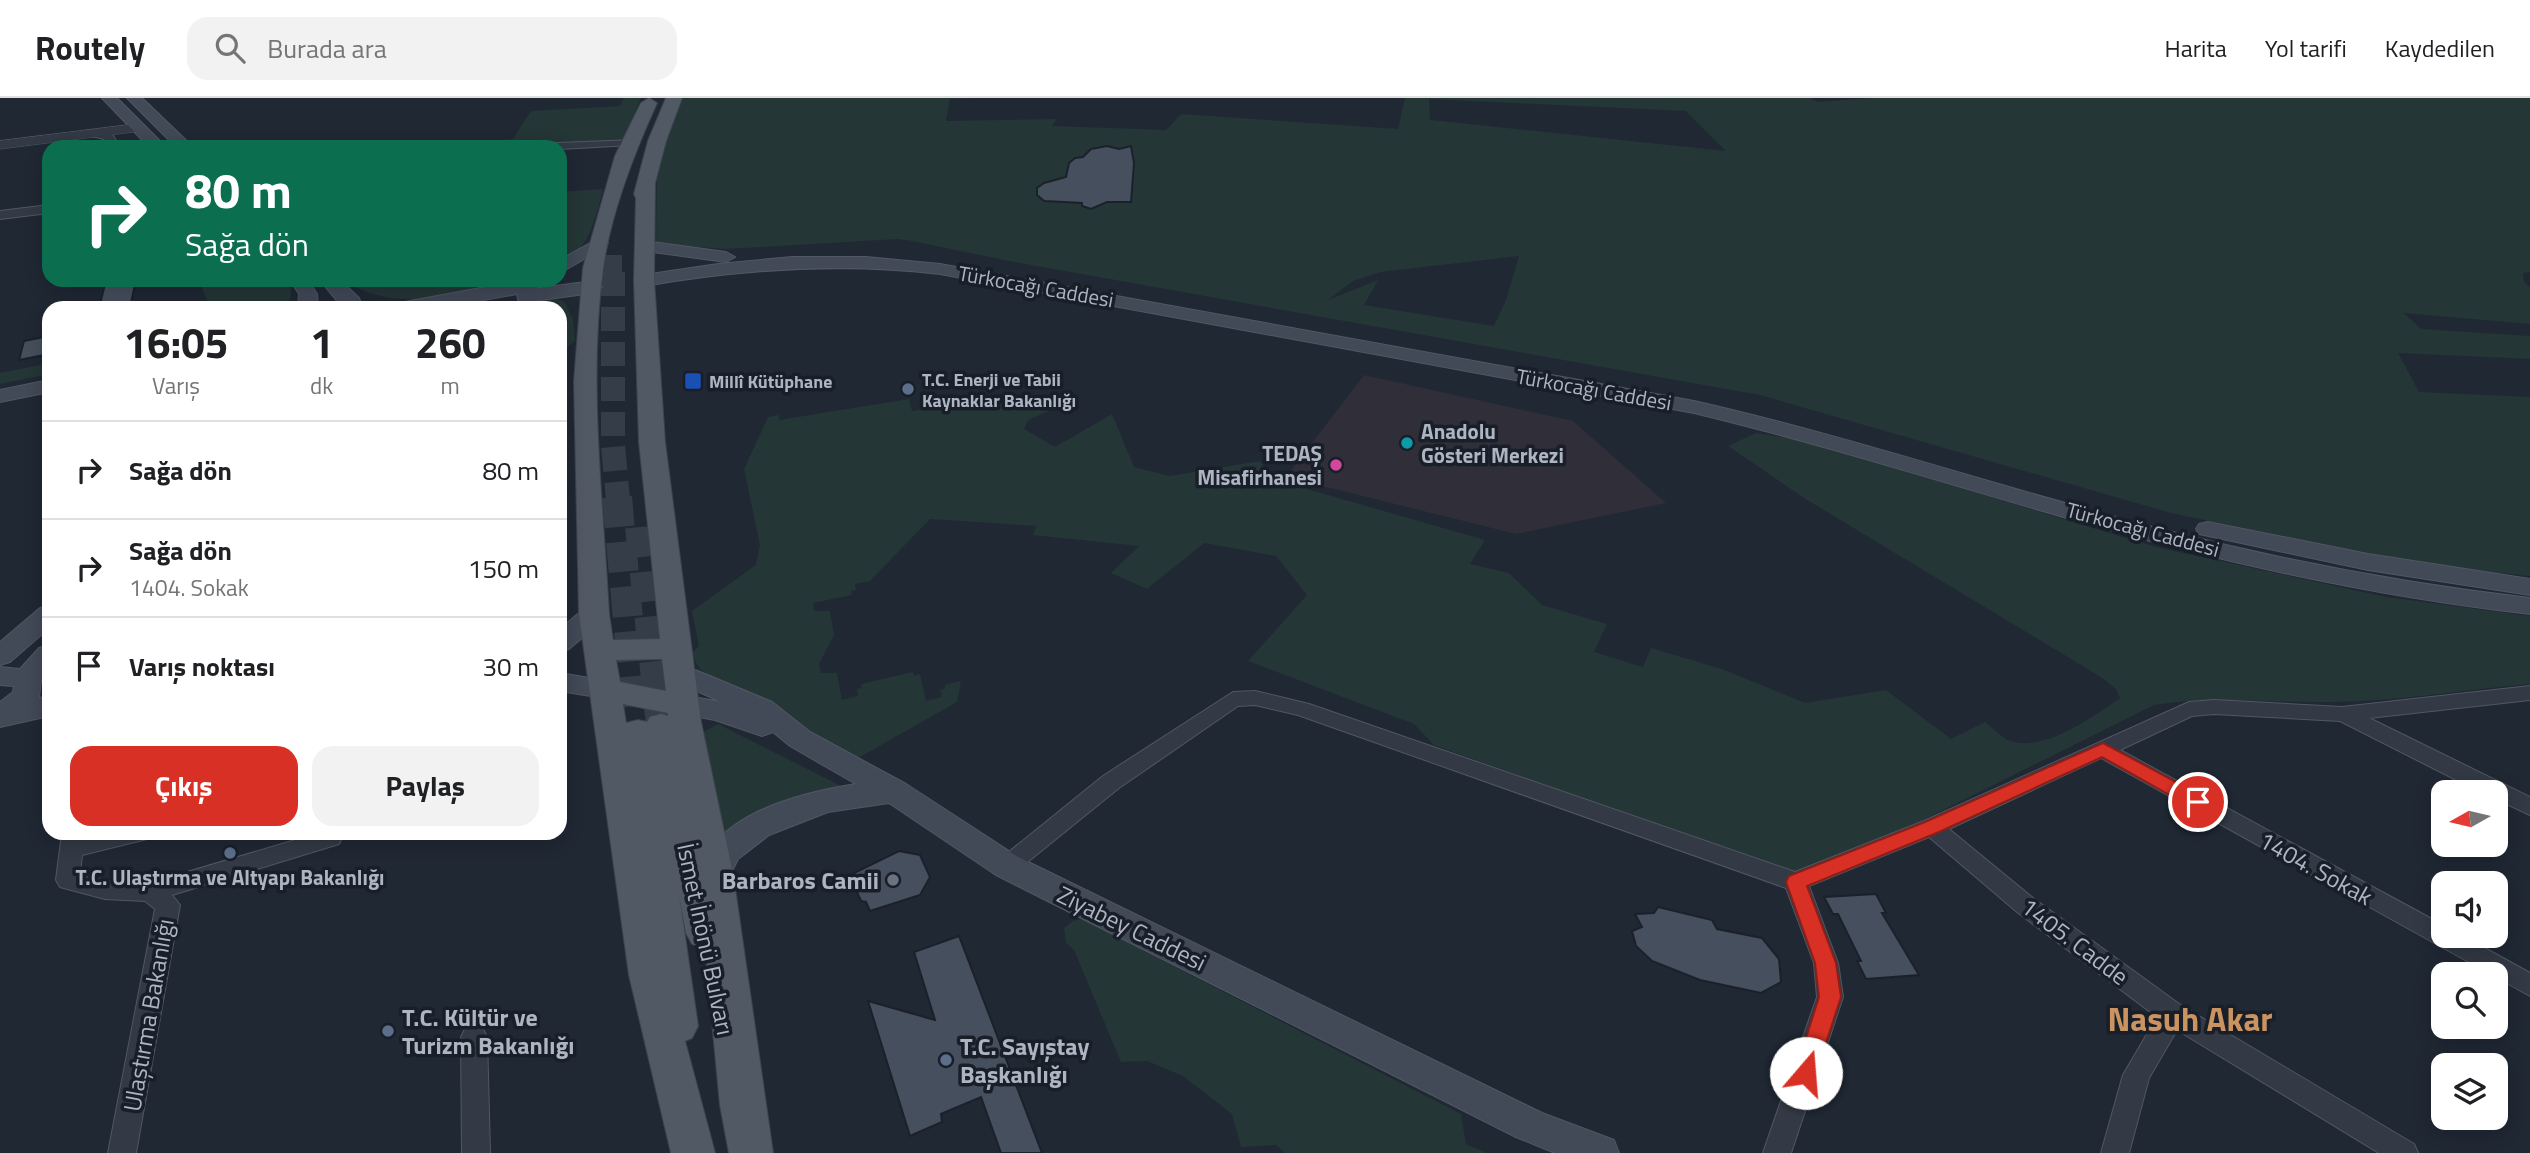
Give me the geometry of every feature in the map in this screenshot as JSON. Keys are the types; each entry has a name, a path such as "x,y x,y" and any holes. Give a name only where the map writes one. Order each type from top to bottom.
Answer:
{"main road":[{"path":"108,98 150,140"},
{"path":"134,98 178,140"},
{"path":"632,263 646,177 674,98"},
{"path":"632,263 615,181 650,100"},
{"path":"650,100 628,177 632,263 652,442 668,697 715,874 748,1139"},
{"path":"134,125 157,120"},
{"name":"Türkocağı Caddesi","path":"632,263 843,251 904,253 1780,419 2158,518 2368,562 2530,587"},
{"name":"Türkocağı Caddesi","path":"632,263 688,273 795,263 889,262 1275,324"},
{"path":"567,268 632,263"},
{"path":"567,283 632,263"},
{"path":"567,276 593,277 632,263"},
{"path":"593,277 586,381 594,614 603,689 648,975 694,1153"},
{"path":"336,287 351,301"},
{"path":"507,290 514,287"},
{"path":"445,301 518,287"},
{"path":"488,301 549,287"},
{"path":"0,396 42,387"},
{"name":"Türkocağı Caddesi","path":"1780,419 2201,546 2384,586 2530,606"},
{"path":"567,637 594,614"},
{"path":"0,656 42,620"},
{"path":"567,652 600,650 668,697"},
{"path":"4,715 26,696 25,680 42,662"},
{"path":"567,683 668,697"},
{"name":"Ziyabey Caddesi","path":"668,697 719,711 800,739 895,792 1007,866 1529,1125 1600,1153"},
{"name":"İsmet İnönü Bulvarı","path":"668,697 748,1139"},
{"name":"İsmet İnönü Bulvarı","path":"668,697 694,1153"},
{"path":"4,715 42,707"},
{"path":"715,874 727,851 745,835 769,822 868,790 895,792"}],"street":[{"path":"0,145 134,125"},
{"path":"92,133 108,135 110,140"},
{"path":"567,145 632,142"},
{"path":"0,215 42,210"},
{"path":"1007,866 1111,782 1212,710 1233,699 1255,698 1322,716 1796,882 1932,827 2103,750 2168,716 2189,709 2214,707 2342,714 2530,693"},
{"path":"2342,714 2530,807"},
{"name":"1404. Sokak","path":"2103,750 2530,985"},
{"name":"1405. Cadde","path":"1932,827 2025,905 2173,1014 2404,1153"},
{"path":"150,892 324,840"},
{"name":"Ulaştırma Bakanlığı","path":"74,841 68,880 105,890 150,892 168,905 122,1153"},
{"path":"1777,1153 1830,997 1826,963 1796,882"},
{"path":"2115,1153 2136,1075 2173,1014"},
{"path":"474,1037 476,1153"}],"shaded area":[{"path":"624,98 641,98 623,140 567,143 567,140 496,140 513,139 531,111 620,106"},
{"path":"674,98 981,98 950,99 946,121 1057,119 1052,126 1166,130 1181,114 1398,129 1405,98 1810,98 1817,102 1872,98 2530,98 2530,272 2523,273 2524,282 2530,287 2530,324 2404,313 2421,329 2530,336 2530,359 2398,353 2419,392 2530,397 2530,576 2466,570 2329,546 2171,513 1760,395 1014,262 912,241 898,239 726,249 656,244 657,161","holes":["1429,99 1686,111 1726,151 1430,120","1519,256 1506,300 1494,326 1364,305 1378,280 1328,300 1353,281 1380,272"]},
{"path":"603,189 585,242 567,260 567,192"},
{"path":"202,287 291,289 290,301 207,301"},
{"path":"357,287 492,287 429,299 384,297"},
{"path":"551,298 564,301 532,301"},
{"path":"567,307 573,319 575,341 567,347"},
{"path":"42,364 42,375 0,384 0,373"},
{"path":"1364,375 1573,421 1666,503 1516,534 1286,477"},
{"path":"1037,394 1049,411 1028,420 1024,429 1055,447 1112,414 1134,467 1170,476 1260,461 1272,479 1485,540 1470,564 1509,573 1542,605 1607,624 1594,652 1643,667 1651,648 1722,669 1805,703 1886,690 1951,739 1985,722 2006,739 2019,743 2049,739 2081,724 2120,698 2116,689 2104,679 1804,498 1728,446 1756,433 1802,440 2156,547 2386,597 2530,616 2530,684 2352,701 2219,700 2154,705 1923,820 1794,875 1434,745 1414,724 1248,661 1307,595 1276,556 1204,543 1147,589 1111,573 1139,546 1033,535 1036,526 930,519 870,581 855,584 856,590 851,591 852,595 813,603 814,611 830,611 834,635 819,664 821,673 837,673 842,700 858,696 857,689 862,688 861,684 913,672 914,676 920,674 926,701 942,697 940,690 945,689 945,685 961,681 957,702 844,766 789,740 700,669 691,654 699,646 692,611 756,565 760,545 744,469 768,417 779,415 779,420 909,399 912,411 925,409 923,401 944,397 947,405"},
{"path":"718,724 843,787 717,839 698,735"},
{"path":"1082,919 1461,1114 1466,1144 1487,1153 1285,1153 1276,1145 1241,1147 1232,1114 1183,1076 1147,1061 1121,1062 1074,950 1066,943 1064,928 1073,921"}],"building":[{"path":"1107,146 1119,149 1131,146 1134,163 1131,202 1107,202 1091,209 1082,206 1082,203 1044,201 1037,195 1037,188 1044,183 1066,177 1069,163 1075,158 1083,157 1091,149"},
{"path":"104,287 134,287 132,301 101,301"},
{"path":"42,337 42,355 19,360 24,341"},
{"name":"Barbaros Camii","path":"899,851 920,855 930,877 920,895 870,911 866,902 861,901 854,885 858,882 854,873"},
{"path":"1876,894 1886,913 1882,913 1919,975 1866,979 1857,961 1861,961 1838,914 1833,914 1824,897"},
{"path":"1658,907 1712,920 1717,929 1762,938 1779,959 1781,982 1761,993 1700,980 1652,961 1636,946 1632,931 1642,927 1635,914 1654,913"},
{"name":"T.C. Sayıştay Başkanlığı","path":"959,936 1042,1153 1001,1153 981,1097 941,1114 942,1122 910,1136 868,1001 935,1020 914,952"}],"tunnel":[{"path":"613,255 613,446 618,499"},
{"path":"617,497 638,731"},
{"path":"640,527 661,725"}],"place":[{"name":"Millî Kütüphane","path":"693,381"},
{"name":"T.C. Enerji ve Tabii Kaynaklar Bakanlığı","path":"908,389"},
{"name":"Anadolu Gösteri Merkezi","path":"1407,443"},
{"name":"TEDAŞ Misafirhanesi","path":"1336,465"},
{"name":"T.C. Ulaştırma ve Altyapı Bakanlığı","path":"230,853"},
{"name":"Barbaros Camii","path":"893,880"},
{"name":"T.C. Kültür ve Turizm Bakanlığı","path":"388,1031"},
{"name":"T.C. Sayıştay Başkanlığı","path":"946,1060"}],"district":[{"name":"Nasuh Akar","path":"2190,1019"}],"route":[{"path":"1806,1073 1830,997 1826,963 1796,882 1932,827 2103,750 2198,802"}]}
